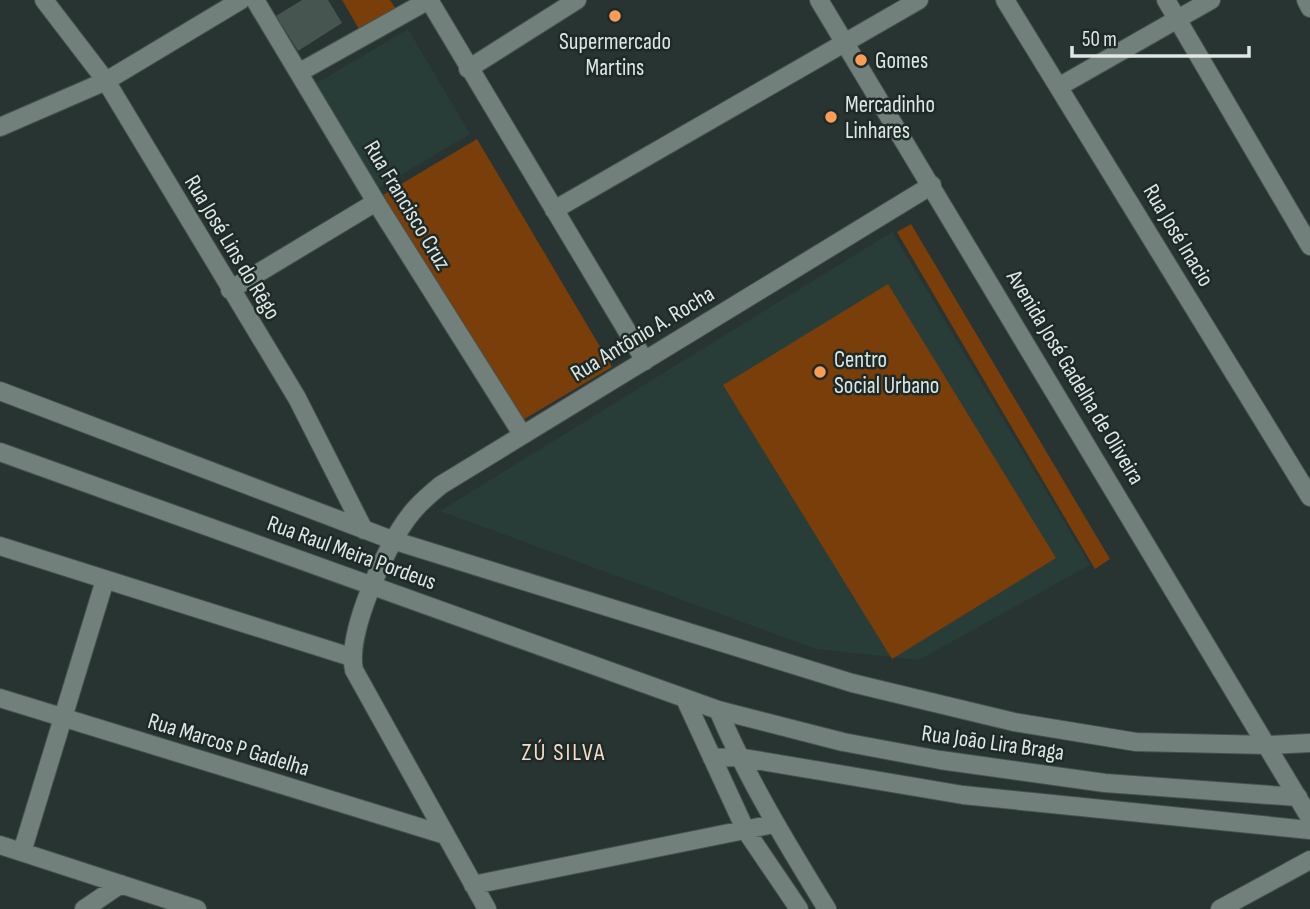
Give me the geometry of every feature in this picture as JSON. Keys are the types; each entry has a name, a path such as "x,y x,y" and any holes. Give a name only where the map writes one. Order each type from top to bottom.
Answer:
{"street":[{"name":"Rua José Lins do Rêgo","path":"44,0 106,81 297,398 364,530"},
{"path":"0,127 106,81 241,0"},
{"name":"Rua Francisco Cruz","path":"255,0 376,202 522,434"},
{"path":"300,72 429,0 645,361"},
{"path":"468,69 577,0"},
{"name":"Avenida José Gadelha de Oliveira","path":"819,0 1269,745 1310,818"},
{"path":"554,210 919,0"},
{"name":"Rua José Inacio","path":"1005,0 1310,497"},
{"path":"1166,0 1310,246"},
{"path":"1060,86 1211,0"},
{"path":"1306,0 1310,8"},
{"name":"Rua Antônio A. Rocha","path":"351,657 356,632 392,540 411,513 433,492 522,434 932,185"},
{"path":"230,290 376,202"},
{"path":"0,391 392,540 852,682 1014,722 1136,742 1269,745 1310,743"},
{"name":"Rua Raul Meira Pordeus","path":"0,452 686,701"},
{"path":"0,546 351,657 358,682 487,909"},
{"path":"22,852 60,718 105,580"},
{"name":"Rua Marcos P Gadelha","path":"0,698 445,835"},
{"path":"686,701 746,831 797,908 823,903 774,824 738,757 718,710"},
{"name":"Rua João Lira Braga","path":"686,701 843,742 952,762 1105,782 1298,797"},
{"path":"712,758 738,757 963,795 1310,830"},
{"path":"473,885 774,824"},
{"path":"0,845 197,909"},
{"path":"1220,909 1310,860"},
{"path":"84,909 121,884"}],"shaded area":[{"path":"342,0 390,0 396,9 359,29"},
{"path":"408,29 470,134 374,191 312,86"},
{"path":"477,139 612,367 511,427 376,199"},
{"path":"911,224 1110,559 1095,569 897,232"},
{"name":"Centro Social Urbano","path":"892,232 1090,565 919,660 816,649 440,511"},
{"path":"888,284 1056,558 892,659 723,385"}],"building":[{"path":"302,0 328,0 342,23 298,51 276,16"}],"place":[{"name":"Supermercado Martins","path":"615,16"},
{"name":"Gomes","path":"861,60"},
{"name":"Mercadinho Linhares","path":"831,117"},
{"name":"Centro Social Urbano","path":"820,372"}],"district":[{"name":"ZÚ SILVA","path":"564,752"}]}
